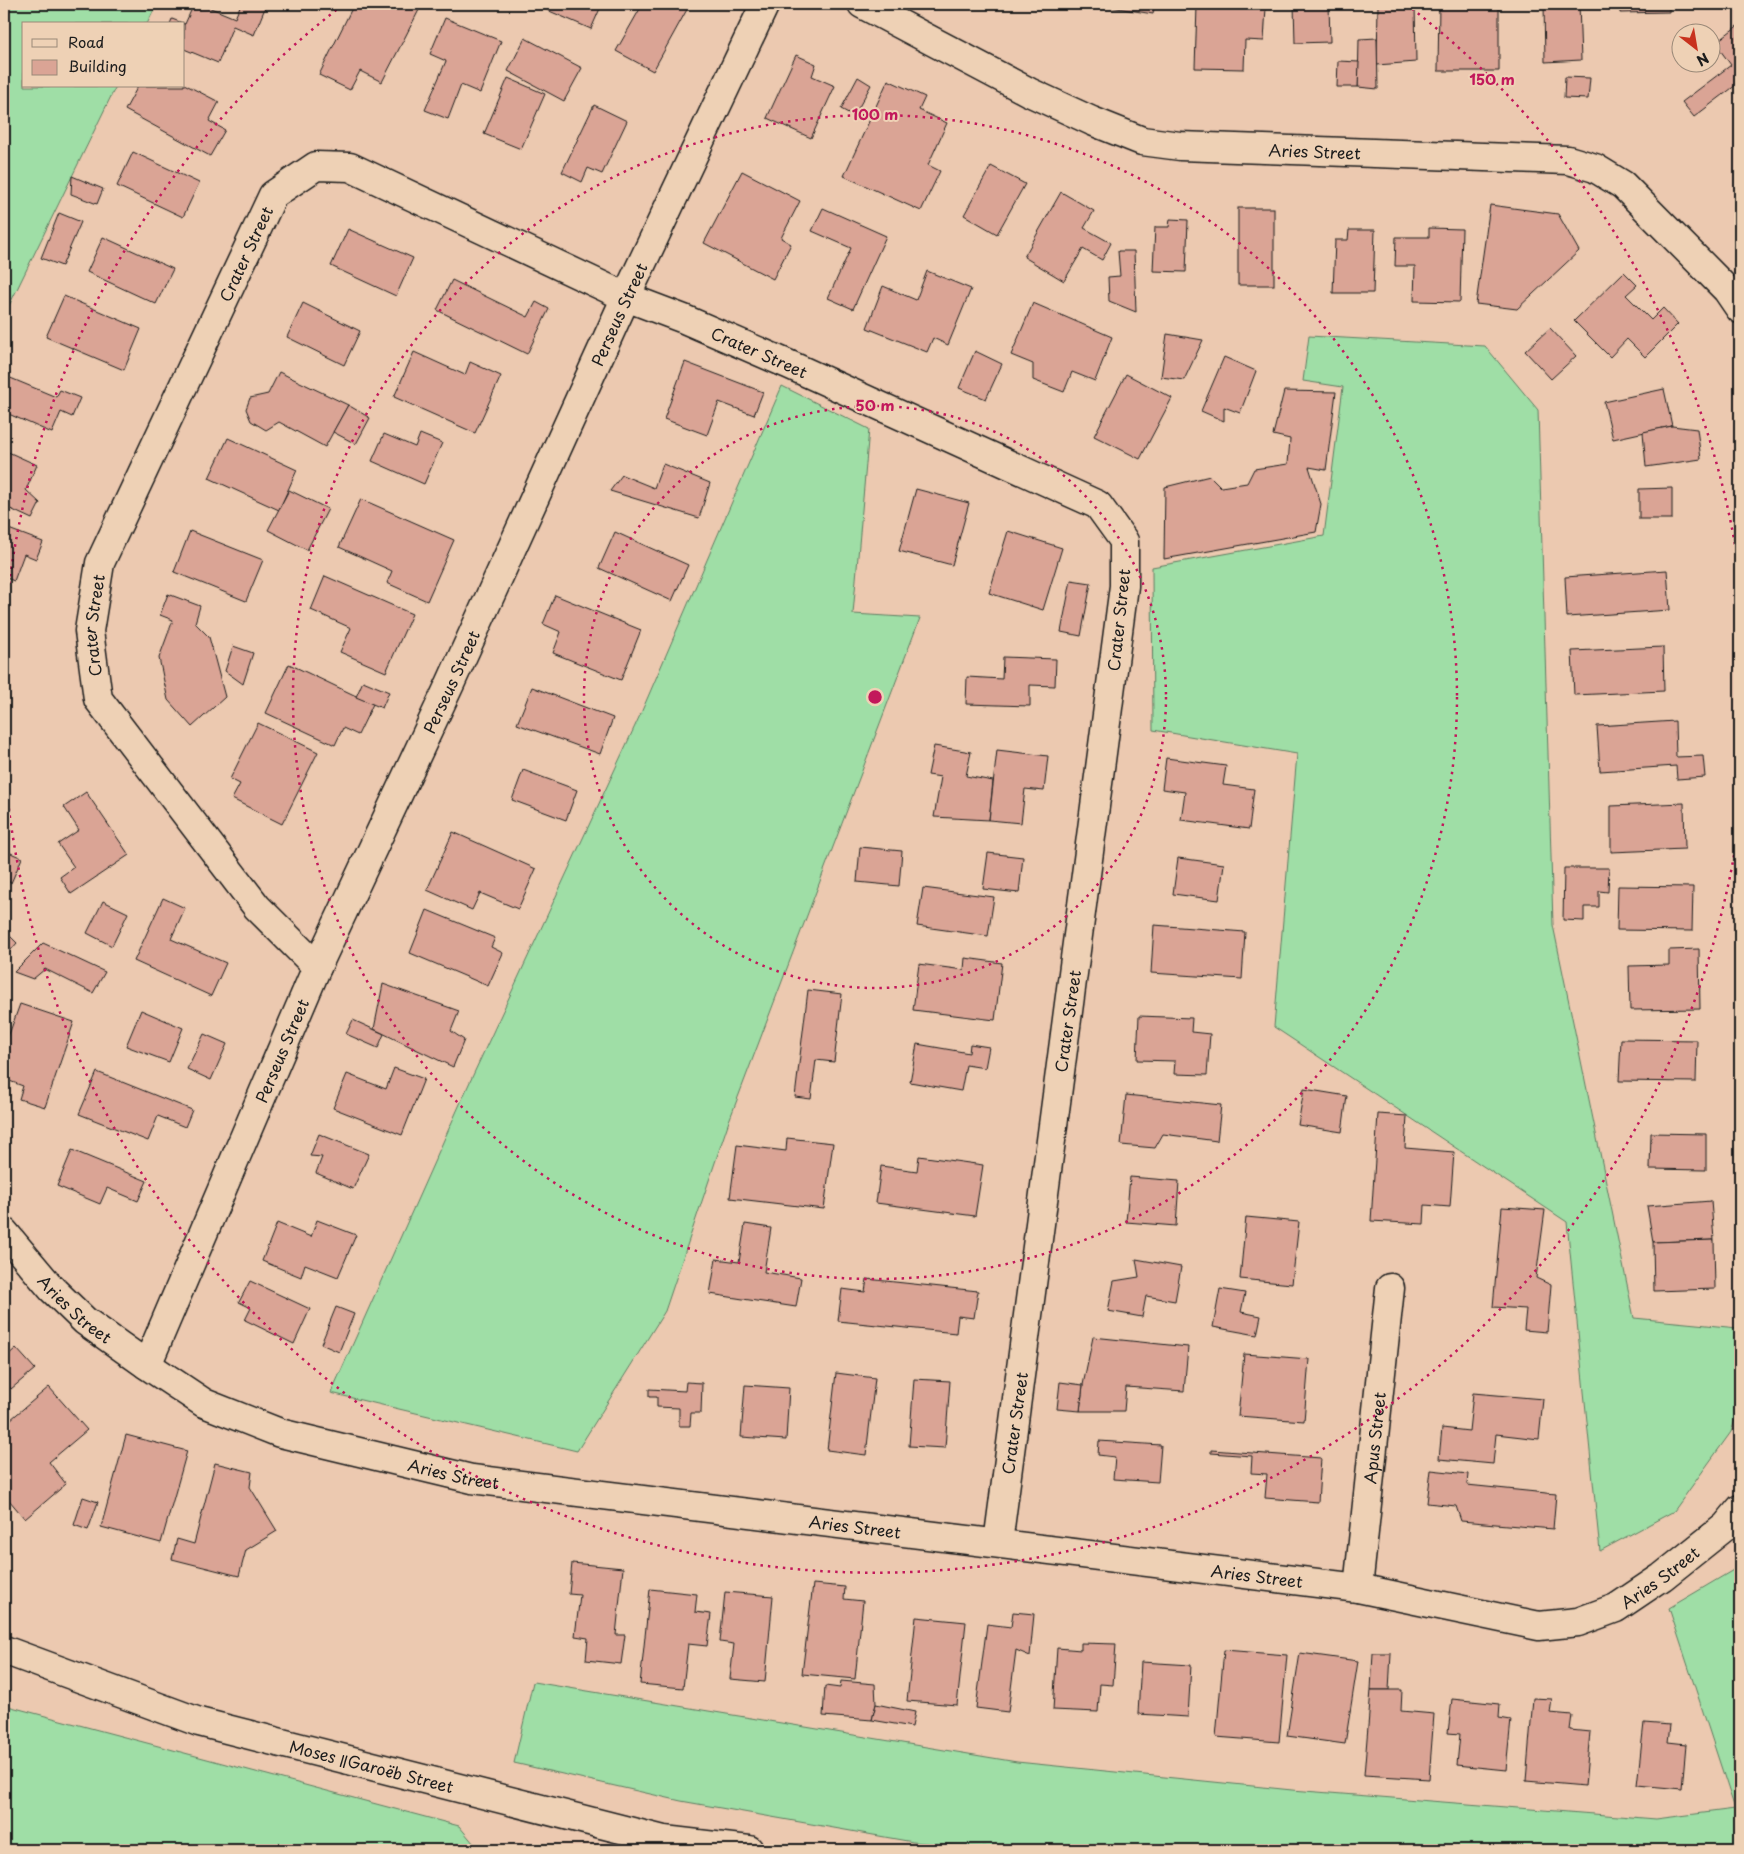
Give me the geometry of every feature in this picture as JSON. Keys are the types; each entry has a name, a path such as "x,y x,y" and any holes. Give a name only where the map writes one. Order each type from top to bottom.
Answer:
{"street":[{"name":"Perseus Street","path":"147,1366 317,967 450,684 626,297 764,4"},
{"name":"Aries Street","path":"862,4 1029,92 1092,121 1142,141 1180,146 1568,160 1595,168 1623,185 1727,290 1740,309"},
{"name":"Crater Street","path":"317,967 257,907 98,699 89,631 100,563 273,195 316,166 350,167 626,297 684,319 790,365 1098,505 1124,541 1124,586 998,1543"},
{"name":"Aries Street","path":"4,1232 52,1289 85,1321 147,1366 204,1403 280,1433 472,1479 1358,1588 1539,1626 1578,1622 1616,1608 1662,1577 1726,1526 1740,1509"},
{"name":"Apus Street","path":"1358,1588 1390,1288"},
{"name":"Moses ǁGaroëb Street","path":"4,1650 199,1722 664,1840 749,1850"}],"green space":[{"path":"4,4 157,4 148,22 22,22 22,88 115,88 4,316"},
{"path":"1309,336 1485,346 1538,410 1553,925 1634,1318 1738,1328 1740,1339 1740,1405 1731,1432 1674,1511 1600,1551 1567,1222 1274,1027 1297,754 1153,730 1152,567 1324,536 1343,387 1303,381"},
{"path":"782,386 869,429 853,614 920,618 729,1121 665,1311 577,1451 331,1393 468,1086 641,713"},
{"path":"1740,1566 1740,1850 1015,1850 913,1842 681,1801 514,1763 533,1682 1017,1762 1292,1790 1656,1819 1735,1809 1669,1608"},
{"path":"4,1705 459,1826 479,1850 4,1850"}],"building":[{"path":"194,4 201,4 235,18 241,4 255,4 265,8 254,35 233,26 218,63 185,49 185,24"},
{"path":"354,4 411,4 420,8 382,82 360,71 350,90 319,75"},
{"path":"550,4 602,4 591,29 547,10"},
{"path":"629,4 690,4 653,71 616,51 641,7 628,6"},
{"path":"1111,4 1155,4 1153,14 1111,7"},
{"path":"1294,4 1329,4 1330,42 1295,43"},
{"path":"1378,4 1415,4 1416,62 1377,65"},
{"path":"1439,4 1499,4 1499,71 1438,71"},
{"path":"1544,4 1579,4 1581,60 1545,62"},
{"path":"1620,4 1669,4 1669,12 1620,13"},
{"path":"1197,6 1266,7 1264,41 1245,40 1244,69 1195,68"},
{"path":"445,18 501,41 480,93 461,85 448,119 425,110 446,61 430,54"},
{"path":"1740,24 1740,82 1694,117 1682,102 1731,65 1722,53 1722,38"},
{"path":"525,38 582,68 564,101 508,71"},
{"path":"1377,38 1378,89 1358,87 1359,39"},
{"path":"796,55 816,64 812,76 835,86 811,138 767,118"},
{"path":"1338,61 1359,62 1358,87 1337,87"},
{"path":"858,77 871,85 854,116 841,109"},
{"path":"1565,77 1590,78 1588,99 1564,98"},
{"path":"508,78 545,94 521,149 484,134"},
{"path":"888,80 925,97 919,110 947,123 928,165 940,171 921,211 844,176"},
{"path":"185,85 219,102 209,121 225,130 210,156 125,110 137,88 185,88"},
{"path":"594,105 627,121 602,174 588,168 582,182 562,172"},
{"path":"133,152 199,183 183,217 117,186"},
{"path":"991,166 1025,184 997,234 964,215"},
{"path":"742,171 800,201 781,238 791,244 773,279 704,243"},
{"path":"72,176 103,189 97,204 71,194"},
{"path":"1061,192 1094,211 1084,228 1111,243 1102,260 1083,249 1064,281 1024,257"},
{"path":"1490,205 1558,214 1579,251 1517,309 1476,304"},
{"path":"823,208 886,236 853,309 828,298 851,248 812,231"},
{"path":"1238,208 1274,208 1274,285 1238,285"},
{"path":"59,213 81,222 62,266 41,258"},
{"path":"1170,219 1188,220 1186,272 1153,271 1155,227 1169,227"},
{"path":"1429,228 1462,229 1460,302 1414,301 1415,266 1395,266 1396,237 1429,237"},
{"path":"348,229 413,258 396,296 331,266"},
{"path":"1349,230 1375,230 1373,293 1333,293 1335,240 1348,240"},
{"path":"103,237 173,269 156,304 87,272"},
{"path":"1118,251 1134,251 1136,312 1109,301 1108,277 1120,276"},
{"path":"927,271 971,289 948,345 933,338 927,352 867,328 883,286 916,300"},
{"path":"1624,272 1637,285 1626,295 1651,320 1663,308 1678,324 1645,357 1627,339 1610,357 1574,321"},
{"path":"452,280 528,317 536,302 549,309 527,354 437,310"},
{"path":"64,296 141,329 124,370 46,337"},
{"path":"303,303 360,331 344,365 287,337"},
{"path":"1033,303 1112,337 1095,381 1072,372 1064,392 1033,380 1033,364 1011,355"},
{"path":"1550,328 1576,356 1551,379 1525,351"},
{"path":"1167,334 1203,340 1184,380 1161,377"},
{"path":"975,351 1002,364 986,399 959,388"},
{"path":"414,352 465,375 470,362 501,376 475,433 394,397"},
{"path":"1224,357 1256,371 1240,413 1224,407 1224,421 1201,411"},
{"path":"685,362 763,392 754,415 719,402 707,435 664,419"},
{"path":"279,372 348,405 325,447 279,422 266,430 251,421 246,409 250,398 268,394"},
{"path":"1126,374 1172,398 1140,459 1094,436"},
{"path":"8,377 56,397 60,390 80,398 72,417 61,412 52,433 4,412 4,387"},
{"path":"1664,389 1672,426 1613,439 1604,402"},
{"path":"1284,391 1336,392 1326,470 1309,467 1321,504 1316,532 1164,559 1165,487 1210,476 1221,487 1247,483 1254,469 1288,464 1290,439 1273,435"},
{"path":"348,405 370,418 356,444 333,432"},
{"path":"1672,426 1697,429 1701,459 1646,467 1643,432"},
{"path":"384,434 415,447 420,434 442,443 424,484 372,461"},
{"path":"228,438 297,470 279,510 209,478"},
{"path":"6,451 37,465 26,490 40,503 32,519 4,506 4,456"},
{"path":"663,464 710,483 699,518 610,491 622,475 654,488"},
{"path":"1672,488 1672,519 1639,519 1639,489"},
{"path":"916,489 969,503 952,565 899,551"},
{"path":"289,490 328,509 307,550 268,530"},
{"path":"361,499 454,540 427,601 387,583 392,571 339,547"},
{"path":"6,528 43,542 36,559 24,554 14,581 4,577 4,534"},
{"path":"190,531 263,560 246,601 174,572"},
{"path":"1008,531 1062,548 1043,610 989,593"},
{"path":"615,532 688,565 672,601 599,568"},
{"path":"1667,570 1670,610 1567,617 1565,577"},
{"path":"325,576 412,614 386,672 340,652 351,628 311,610"},
{"path":"1071,580 1091,583 1081,636 1061,632"},
{"path":"168,594 200,606 195,623 209,637 225,697 192,727 168,700 159,658 173,620 160,615"},
{"path":"555,595 641,630 621,680 553,653 561,632 543,624"},
{"path":"233,646 253,653 243,684 225,671"},
{"path":"1663,647 1664,691 1574,695 1572,651"},
{"path":"1003,657 1056,659 1055,686 1030,685 1030,706 966,704 967,677 1002,679"},
{"path":"289,664 373,704 358,735 343,728 335,745 266,713"},
{"path":"363,681 389,692 382,708 356,697"},
{"path":"532,687 613,718 600,754 517,724"},
{"path":"1675,721 1676,757 1703,756 1705,777 1677,779 1676,766 1600,771 1597,726"},
{"path":"258,723 318,752 282,824 232,799 240,784 230,779"},
{"path":"934,746 971,752 966,776 993,781 989,820 934,817 941,777 928,775"},
{"path":"997,750 1048,756 1044,791 1025,789 1021,823 989,820"},
{"path":"1166,758 1226,766 1223,785 1254,789 1249,829 1181,820 1185,792 1162,789"},
{"path":"523,770 577,790 566,820 512,800"},
{"path":"86,792 129,855 71,894 60,877 74,867 58,844 79,830 64,807"},
{"path":"1684,803 1685,849 1611,852 1611,806"},
{"path":"453,832 536,869 518,909 480,893 472,910 427,890"},
{"path":"860,847 902,851 899,886 857,882"},
{"path":"4,850 22,858 11,883 4,879"},
{"path":"988,853 1023,857 1019,893 983,889"},
{"path":"1178,858 1224,864 1219,900 1173,894"},
{"path":"1564,868 1609,868 1608,892 1599,891 1599,907 1584,907 1584,921 1563,920"},
{"path":"1618,886 1693,887 1692,931 1617,930"},
{"path":"923,888 994,897 988,936 917,926"},
{"path":"163,898 185,908 171,939 226,963 211,996 134,961"},
{"path":"103,901 128,913 112,946 87,933"},
{"path":"427,910 495,938 491,947 503,953 488,986 410,953"},
{"path":"1154,925 1245,932 1242,979 1151,973"},
{"path":"4,930 17,943 4,958"},
{"path":"43,943 105,972 93,993 45,969 33,979 14,972"},
{"path":"1699,949 1700,1009 1630,1010 1629,966 1669,965 1669,950"},
{"path":"965,958 1002,963 995,1020 913,1010 919,964 964,970"},
{"path":"383,984 459,1011 451,1031 464,1040 453,1067 374,1029"},
{"path":"808,990 842,994 834,1062 816,1060 811,1099 795,1097"},
{"path":"20,1004 74,1022 45,1107 19,1099 23,1086 4,1079 4,1048"},
{"path":"141,1010 183,1028 169,1062 126,1046"},
{"path":"1139,1016 1192,1018 1191,1032 1210,1034 1207,1075 1174,1074 1175,1061 1137,1060"},
{"path":"353,1020 384,1034 378,1048 346,1034"},
{"path":"204,1034 227,1044 211,1080 187,1069"},
{"path":"1621,1039 1697,1040 1696,1082 1619,1081"},
{"path":"917,1044 969,1053 970,1044 989,1047 985,1068 966,1065 961,1091 910,1082"},
{"path":"394,1068 424,1079 402,1135 333,1108 347,1074 386,1089"},
{"path":"97,1072 192,1110 185,1127 158,1116 148,1141 79,1114"},
{"path":"1304,1089 1347,1096 1342,1132 1298,1125"},
{"path":"1126,1095 1221,1105 1217,1141 1163,1134 1155,1148 1121,1145"},
{"path":"1378,1114 1407,1116 1405,1148 1454,1152 1450,1207 1425,1205 1424,1224 1371,1221"},
{"path":"1651,1133 1706,1134 1706,1170 1650,1169"},
{"path":"319,1134 369,1154 353,1189 316,1173 322,1157 310,1156"},
{"path":"787,1138 833,1143 824,1209 730,1198 737,1145 786,1151"},
{"path":"72,1150 147,1181 138,1201 107,1188 100,1204 57,1186"},
{"path":"919,1156 983,1165 975,1216 876,1203 881,1166 917,1171"},
{"path":"1130,1177 1179,1181 1176,1226 1126,1222"},
{"path":"1711,1201 1714,1240 1653,1242 1647,1206"},
{"path":"1502,1207 1545,1210 1536,1278 1551,1285 1547,1332 1524,1330 1526,1309 1493,1307"},
{"path":"1246,1217 1299,1222 1292,1284 1240,1279"},
{"path":"317,1220 356,1235 338,1277 305,1264 301,1277 262,1261 277,1223 311,1237"},
{"path":"745,1224 771,1228 764,1272 801,1278 796,1307 710,1294 716,1259 739,1262"},
{"path":"1714,1240 1715,1289 1654,1291 1653,1242"},
{"path":"1136,1259 1181,1267 1175,1301 1146,1296 1142,1317 1108,1311 1114,1281 1139,1277"},
{"path":"867,1279 978,1291 974,1318 958,1316 956,1333 838,1321 842,1289 865,1292"},
{"path":"250,1281 310,1309 294,1344 245,1320 251,1308 239,1302"},
{"path":"1220,1289 1245,1293 1241,1312 1261,1316 1257,1335 1213,1327"},
{"path":"336,1307 354,1314 339,1352 321,1344"},
{"path":"1093,1337 1188,1347 1184,1391 1126,1387 1124,1411 1080,1411 1083,1385"},
{"path":"16,1348 35,1369 11,1389 4,1380 4,1356 5,1358"},
{"path":"1244,1354 1309,1359 1304,1421 1238,1416"},
{"path":"836,1373 875,1378 866,1455 827,1450"},
{"path":"914,1379 950,1381 945,1448 909,1446"},
{"path":"686,1382 702,1383 701,1413 691,1413 690,1426 679,1426 679,1408 657,1407 657,1397 649,1397 649,1389 685,1391"},
{"path":"1060,1382 1083,1385 1080,1411 1057,1409"},
{"path":"745,1385 789,1388 786,1440 741,1437"},
{"path":"49,1387 87,1430 49,1462 66,1484 25,1519 4,1494 4,1425"},
{"path":"1473,1393 1543,1399 1539,1439 1496,1434 1493,1464 1439,1459 1442,1428 1469,1431"},
{"path":"126,1435 187,1451 161,1543 101,1527"},
{"path":"1099,1441 1161,1445 1158,1482 1113,1479 1115,1457 1098,1455"},
{"path":"1211,1450 1321,1458 1318,1502 1265,1498 1267,1474 1251,1473 1252,1456 1211,1453"},
{"path":"215,1463 252,1472 250,1487 277,1531 246,1550 239,1576 172,1559 177,1539 194,1544"},
{"path":"1431,1470 1468,1474 1467,1485 1556,1494 1553,1529 1461,1521 1456,1506 1427,1503"},
{"path":"83,1497 98,1502 88,1530 74,1525"},
{"path":"572,1563 623,1568 616,1635 625,1635 621,1664 586,1660 588,1638 575,1636 580,1595 569,1594"},
{"path":"813,1584 845,1587 844,1599 863,1601 855,1679 802,1674"},
{"path":"650,1589 697,1594 695,1612 711,1614 707,1646 688,1644 683,1688 640,1684"},
{"path":"725,1592 773,1596 765,1682 730,1679 734,1644 720,1642"},
{"path":"1013,1612 1034,1614 1030,1656 1016,1650 1008,1712 976,1708 987,1624 1011,1627"},
{"path":"916,1617 966,1622 957,1705 907,1701"},
{"path":"1081,1643 1116,1644 1113,1685 1100,1684 1098,1712 1053,1710 1057,1648 1081,1650"},
{"path":"1224,1650 1287,1655 1279,1742 1216,1737"},
{"path":"1300,1653 1358,1661 1345,1744 1287,1736"},
{"path":"1373,1653 1391,1653 1389,1690 1371,1690"},
{"path":"1141,1662 1191,1665 1188,1717 1138,1714"},
{"path":"841,1681 875,1684 876,1704 872,1720 823,1716 825,1686 840,1688"},
{"path":"1371,1690 1402,1690 1401,1711 1434,1714 1429,1779 1364,1775"},
{"path":"1533,1698 1552,1699 1550,1713 1572,1715 1570,1730 1590,1732 1585,1786 1526,1781"},
{"path":"1452,1699 1500,1704 1499,1718 1511,1720 1506,1770 1457,1765 1460,1734 1448,1733"},
{"path":"876,1704 915,1712 912,1727 872,1720"},
{"path":"1644,1723 1670,1725 1668,1742 1686,1744 1682,1789 1637,1785"}]}
